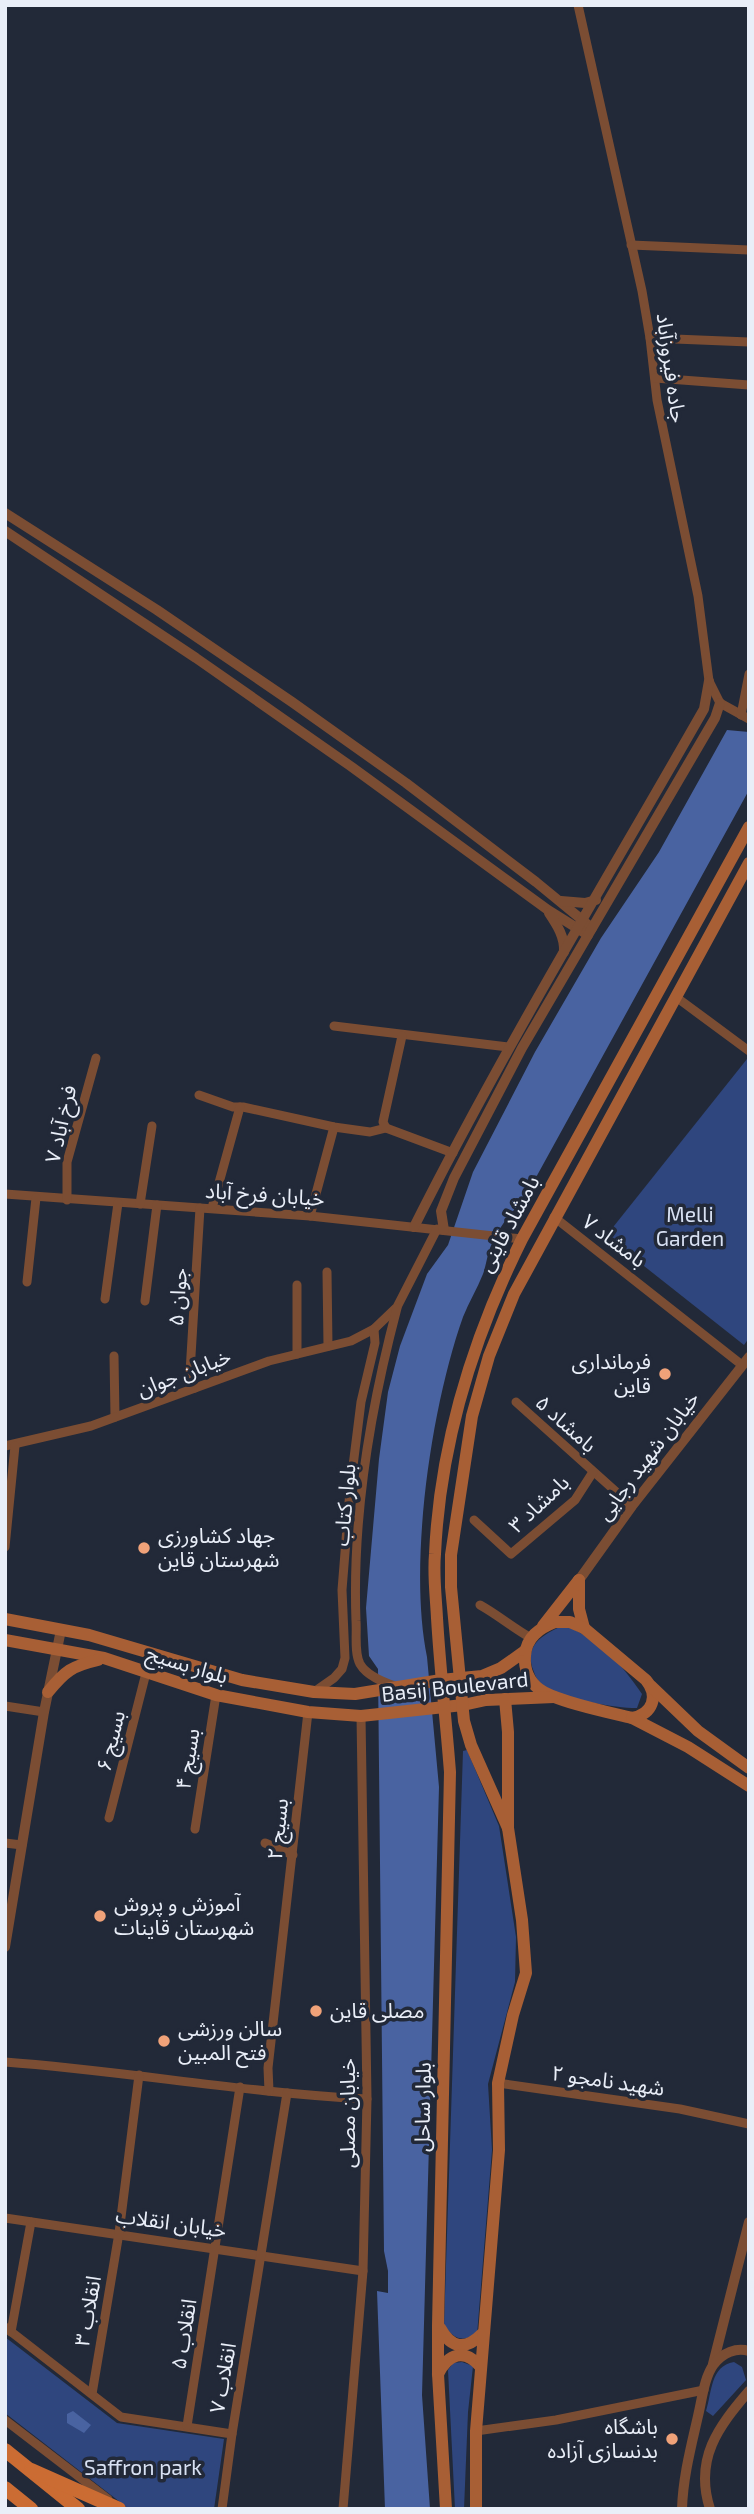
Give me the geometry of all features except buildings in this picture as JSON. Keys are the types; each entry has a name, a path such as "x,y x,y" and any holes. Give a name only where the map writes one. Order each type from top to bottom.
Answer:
{"main road":[{"name":"بامشاد قاینی","path":"441,1680 435,1555 442,1493 457,1410 472,1354 495,1292 522,1239 749,827"},
{"name":"بامشاد قاینی","path":"463,1705 451,1587 451,1555 472,1416 489,1356 514,1294 554,1217 749,863"},
{"path":"708,903 723,910"},
{"path":"579,1580 531,1638 525,1651 525,1666 530,1680 541,1691 554,1697 632,1718 688,1747 749,1786"},
{"path":"579,1580 579,1609 584,1628"},
{"path":"435,1587 451,1587"},
{"name":"Basij Boulevard","path":"5,1619 110,1641 224,1676 314,1692 355,1695 397,1687"},
{"path":"542,1627 555,1622 570,1622 584,1628 698,1731 749,1768"},
{"name":"بلوار بسیج","path":"5,1640 104,1658 216,1695 307,1712 360,1716"},
{"name":"Basij Boulevard","path":"441,1680 482,1676 501,1668 525,1651"},
{"path":"48,1692 65,1672 75,1665 104,1658"},
{"path":"397,1687 441,1680"},
{"name":"بلوار ساحل","path":"441,1680 450,1772 438,2325 438,2374 446,2509"},
{"path":"632,1718 648,1711 654,1695 651,1686"},
{"name":"Basij Boulevard","path":"360,1716 486,1700 554,1697"},
{"path":"475,2509 476,2431 482,2334 499,2150 498,2083 513,2015 526,1973 522,1920 508,1828 508,1732 505,1699"},
{"path":"463,1705 464,1721 471,1745 508,1828"},
{"path":"438,2325 446,2339 453,2344 468,2344 482,2334"},
{"path":"438,2374 444,2362 453,2357 464,2355 474,2359 480,2366"},
{"path":"5,2449 78,2509"},
{"path":"32,2470 120,2509"},
{"path":"5,2488 31,2509"}],"street":[{"name":"جاده فیروزآباد","path":"578,5 650,338 666,447 698,596 709,681 720,703"},
{"path":"631,245 749,250"},
{"path":"650,338 749,342"},
{"path":"655,378 749,385"},
{"path":"5,513 168,618 406,783 558,900 586,929"},
{"path":"5,531 196,658 548,910 586,929"},
{"path":"374,1329 397,1307 441,1230 441,1211 454,1178 522,1048 586,929 715,719 720,703 745,717 749,674"},
{"path":"414,1227 508,1047 564,953 586,929 596,900 704,709 709,681"},
{"path":"558,900 585,903 596,900"},
{"path":"548,910 565,943 564,953"},
{"path":"676,997 749,1051"},
{"path":"334,1026 508,1047"},
{"path":"386,1128 383,1122 402,1036"},
{"name":"فرخ آباد ۷","path":"66,1200 67,1162 96,1058"},
{"path":"199,1096 233,1107 334,1127 370,1132 386,1128 453,1153"},
{"path":"212,1208 240,1107"},
{"path":"140,1204 152,1126"},
{"path":"310,1216 334,1127"},
{"name":"خیابان فرخ آباد","path":"5,1194 310,1216 522,1239"},
{"path":"27,1282 36,1198"},
{"path":"104,1299 118,1203"},
{"path":"145,1301 157,1205"},
{"name":"جوان ۵","path":"195,1388 190,1372 200,1208"},
{"name":"بامشاد ۷","path":"554,1217 746,1361"},
{"path":"327,1272 328,1346"},
{"path":"297,1285 297,1354"},
{"name":"بلوار کتاب","path":"397,1307 373,1409 363,1478 356,1578 359,1662 369,1674 397,1687"},
{"name":"خیابان جوان","path":"10,1446 115,1417 243,1370 351,1341 374,1329"},
{"name":"بلوار کتاب","path":"314,1692 342,1669 345,1650 342,1590 350,1490 361,1402 375,1343 374,1329"},
{"path":"114,1356 115,1417"},
{"name":"خیابان شهید رجایی","path":"579,1580 632,1506 746,1361"},
{"name":"بامشاد ۵","path":"516,1402 632,1506"},
{"path":"5,1547 10,1446"},
{"name":"بامشاد ۳","path":"474,1520 512,1554 575,1500 593,1472"},
{"path":"480,1605 531,1638"},
{"path":"5,1947 44,1712 61,1630"},
{"path":"345,1650 350,1654 358,1651"},
{"name":"بسیج ۶","path":"109,1818 146,1673"},
{"name":"بسیج ۴","path":"195,1829 216,1695"},
{"path":"5,1706 44,1712"},
{"name":"بسیج ۲","path":"269,2091 268,2068 307,1712"},
{"name":"خیابان مصلی","path":"343,2509 363,2270 367,2099 360,1716"},
{"path":"5,1843 22,1844"},
{"path":"265,1843 293,1855"},
{"path":"5,2062 316,2096 367,2099"},
{"name":"انقلاب ۳","path":"92,2394 119,2233 139,2075"},
{"name":"شهید نامجو ۲","path":"498,2083 680,2109 749,2124"},
{"name":"انقلاب ۵","path":"187,2426 240,2087"},
{"name":"انقلاب ۷","path":"222,2509 287,2093"},
{"name":"خیابان انقلاب","path":"5,2218 363,2270"},
{"path":"31,2222 8,2329 121,2417 232,2434"},
{"path":"682,2509 683,2482 704,2390 749,2222"},
{"path":"713,2364 732,2351 749,2351"},
{"path":"476,2431 704,2390"},
{"path":"710,2509 705,2479 709,2449 724,2421 749,2391"},
{"path":"5,2420 120,2509"}],"green space":[{"name":"Melli Garden","path":"747,1059 749,1338 744,1345 606,1236"},
{"path":"564,1625 599,1645 618,1662 642,1694 637,1708 579,1700 545,1687 539,1681 531,1663 533,1648 542,1637"},
{"path":"467,1750 499,1826 516,1937 515,1982 488,2084 492,2150 477,2335 462,2338 455,2337 444,2326 463,1751"},
{"name":"Saffron park","path":"5,2337 117,2423 224,2439 214,2509 129,2509 5,2413"},
{"path":"462,2362 473,2366 468,2412 464,2509 455,2509 448,2370 453,2363"},
{"path":"734,2362 742,2367 746,2380 713,2416 706,2411 713,2381 720,2369"}],"shaded area":[{"path":"727,730 749,732 749,790 523,1201 493,1241 483,1274 463,1317 441,1395 426,1486 420,1577 439,1787 422,2395 430,2509 385,2509 377,2291 388,2293 384,2251 378,1669 369,1656 366,1608 379,1459 388,1392 400,1346 427,1274 448,1245 473,1172 535,1052 601,938 659,852"},
{"path":"73,2411 91,2425 84,2433 67,2423 67,2414"}],"place":[{"name":"فرمانداری قاین","path":"665,1374"},
{"name":"جهاد کشاورزی شهرستان قاین","path":"144,1548"},
{"name":"آموزش و پروش شهرستان قاینات","path":"100,1916"},
{"name":"مصلی قاین","path":"316,2011"},
{"name":"سالن ورزشی فتح المبین","path":"164,2041"},
{"name":"باشگاه بدنسازی آزاده","path":"672,2439"}]}
